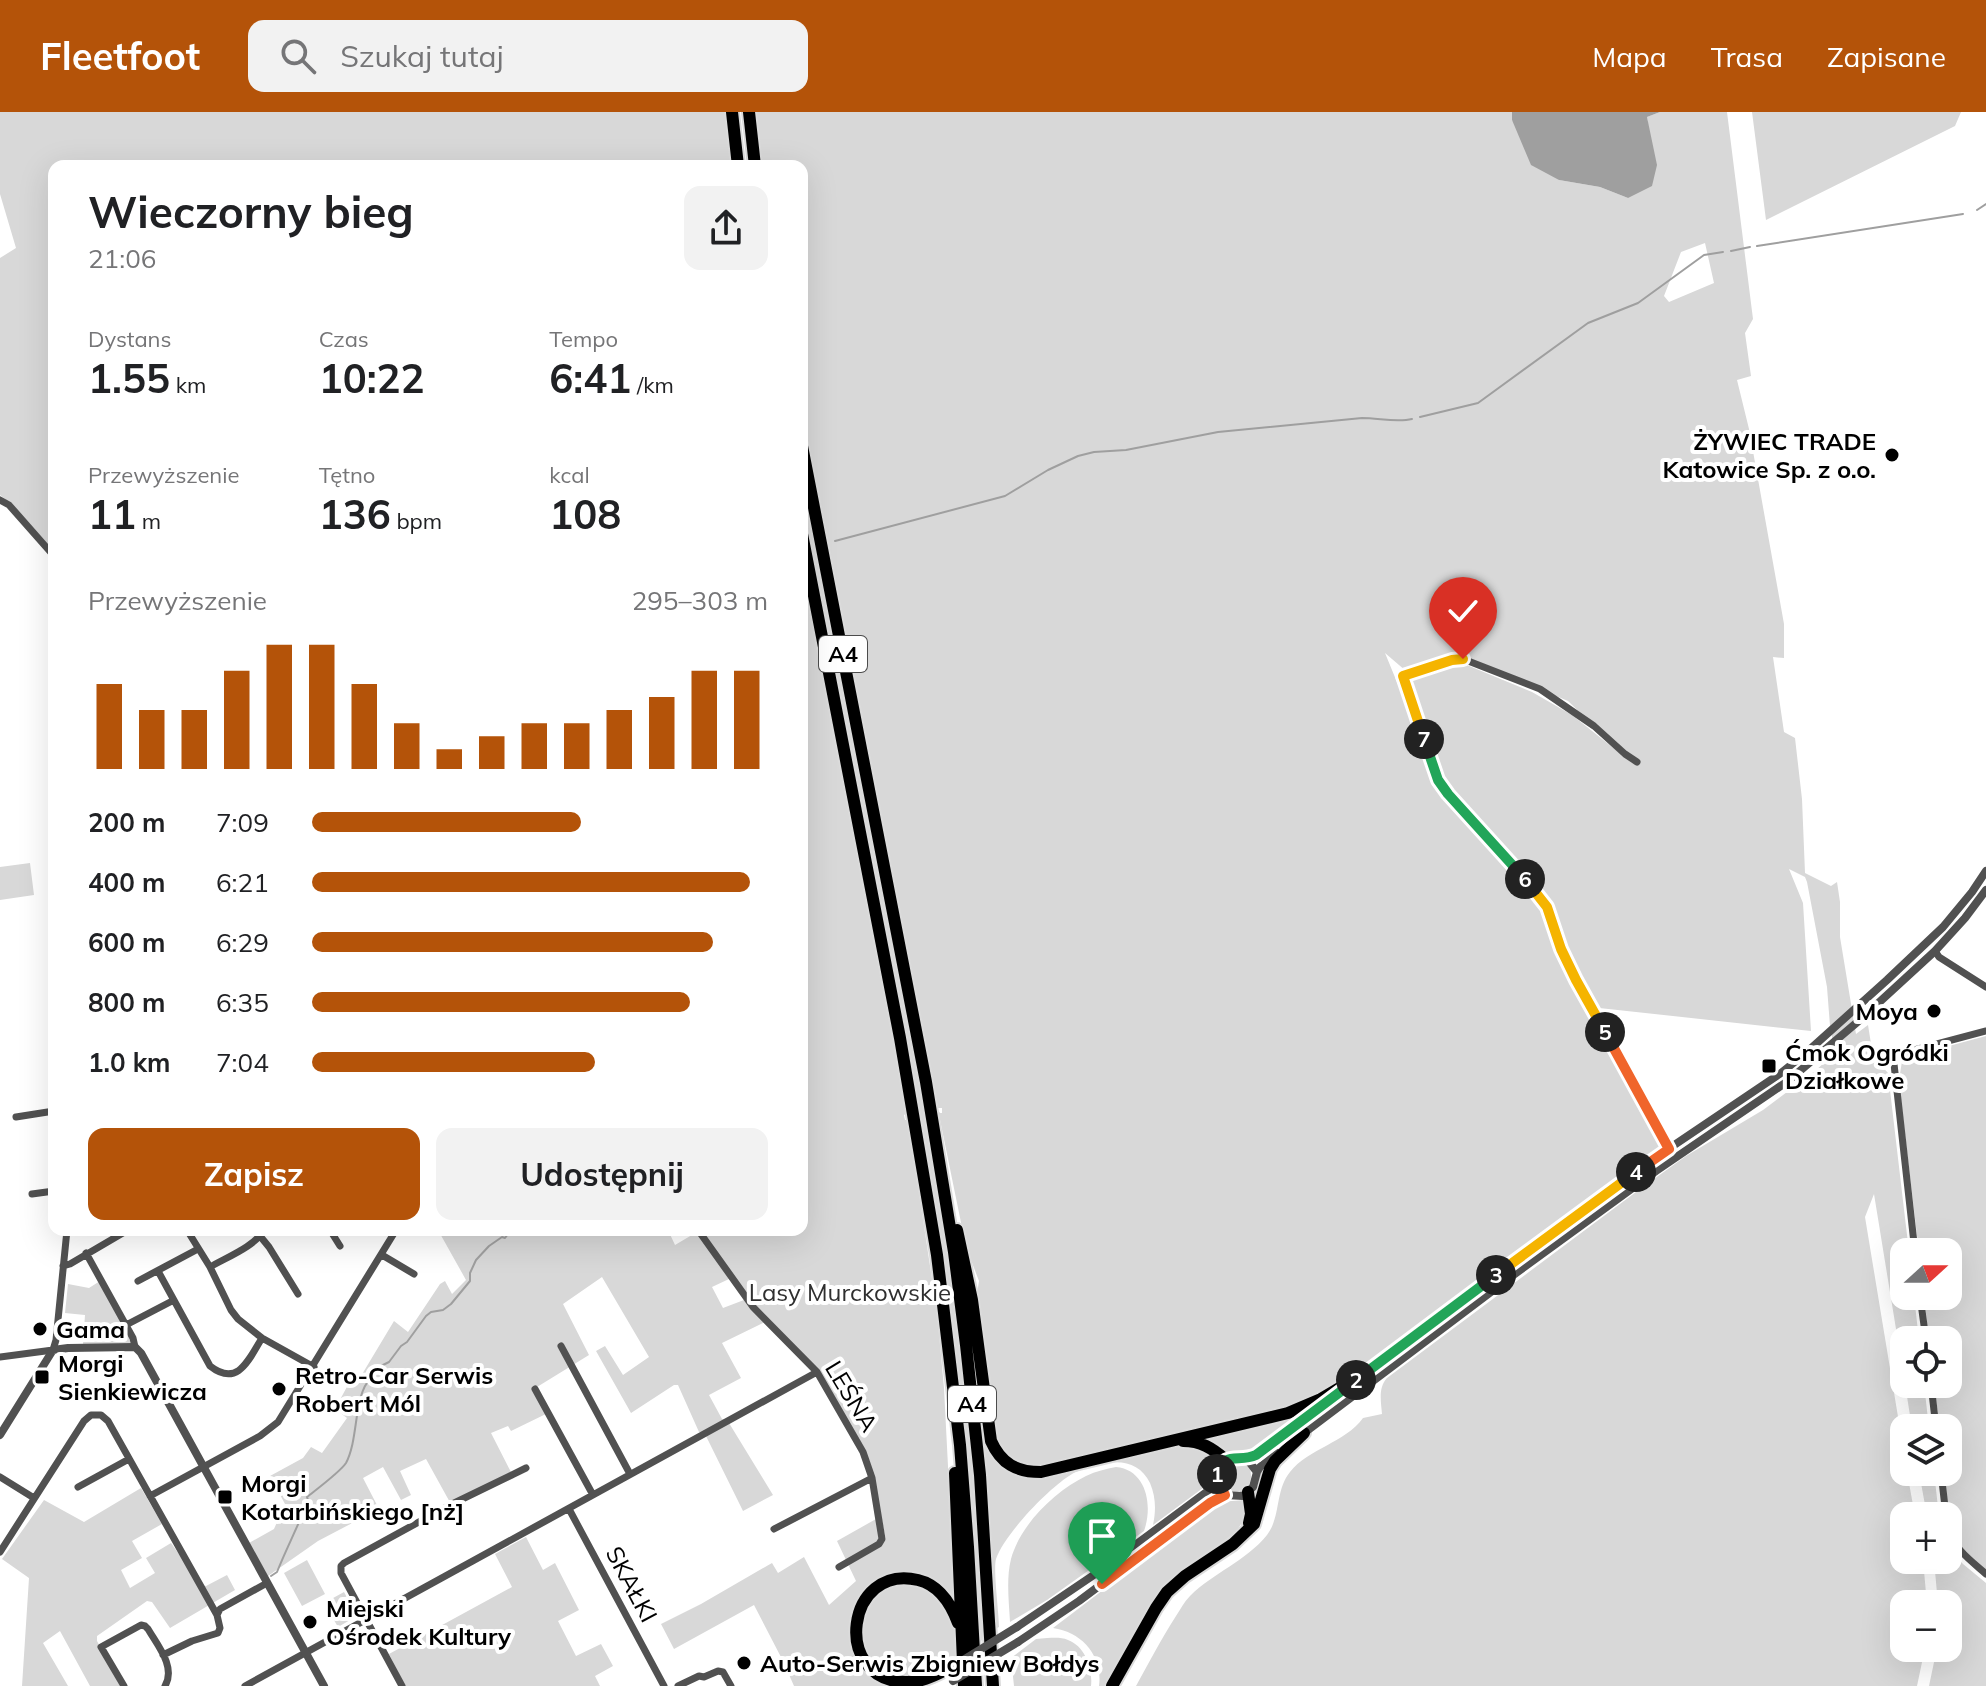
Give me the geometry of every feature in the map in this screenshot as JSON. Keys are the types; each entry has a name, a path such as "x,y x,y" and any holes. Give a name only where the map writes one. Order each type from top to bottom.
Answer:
{"highway":[{"path":"732,112 737,160"},
{"path":"749,112 754,160"},
{"name":"A4","path":"808,477 912,1012 960,1295 987,1562 993,1686"},
{"name":"A4","path":"808,565 926,1183 949,1346 964,1496 976,1686"},
{"path":"943,1185 965,1262 991,1441 1005,1463 1021,1470 1041,1472 1288,1413 1321,1399 1365,1373"},
{"path":"949,1346 962,1642 954,1684"},
{"path":"1112,1686 1167,1592 1233,1544 1254,1524 1270,1469 1304,1433"},
{"path":"1162,1442 1197,1442 1226,1460"},
{"path":"1244,1533 1251,1514 1248,1492"},
{"path":"952,1667 916,1681 892,1680 880,1675 868,1666 857,1644 857,1615 869,1595 880,1586 890,1581 913,1579 933,1587 949,1603 959,1625 962,1642"}],"street":[{"path":"0,500 9,505 48,549"},
{"path":"1637,762 1594,726 1540,689 1463,659 1403,676 1438,780 1547,907 1561,949 1576,980 1669,1149"},
{"path":"1247,1459 1276,1441 1669,1149 1807,1052 1943,927 1986,871"},
{"path":"954,1684 1079,1601 1210,1503 1225,1495 1243,1496 1254,1485 1257,1472 1265,1462 1656,1171 1788,1081 1935,951 1986,890"},
{"path":"1935,951 1939,957 1986,987"},
{"path":"1913,1238 1894,1064 1903,1053 1986,1031"},
{"path":"16,1117 48,1112"},
{"path":"32,1194 48,1192"},
{"path":"0,1435 53,1350 66,1236"},
{"path":"63,1266 117,1236"},
{"path":"190,1236 238,1319 262,1338 314,1367"},
{"path":"210,1267 257,1236"},
{"path":"264,1236 298,1294"},
{"path":"334,1236 340,1246"},
{"path":"150,1496 275,1425 314,1367 393,1236"},
{"name":"LEŚNA","path":"702,1236 753,1307 817,1372 863,1452 872,1478 882,1539 879,1544 839,1567"},
{"path":"138,1281 198,1249"},
{"path":"86,1253 324,1686"},
{"path":"382,1255 414,1274"},
{"path":"158,1271 210,1366 222,1373 235,1373 262,1338"},
{"path":"126,1325 174,1300"},
{"path":"561,1346 630,1474"},
{"path":"0,1357 68,1348 135,1347"},
{"path":"245,1686 817,1372"},
{"path":"535,1389 593,1495"},
{"path":"0,1552 84,1421 91,1415 101,1415 108,1421 217,1615 218,1633 163,1655"},
{"path":"78,1487 129,1459"},
{"path":"925,1686 1017,1627 1208,1491 1226,1460 1247,1459 1257,1472"},
{"path":"402,1686 341,1573 341,1566 448,1506 526,1468"},
{"path":"0,1477 34,1498"},
{"path":"774,1529 872,1478"},
{"path":"1216,1479 1225,1495"},
{"name":"SKAŁKI","path":"569,1509 664,1686"},
{"path":"1962,1553 1986,1574"},
{"path":"217,1615 220,1609 267,1583"},
{"path":"124,1686 101,1647 141,1625 145,1626 163,1655 169,1673 165,1686"},
{"path":"659,1677 678,1686 718,1671 723,1672 731,1686"}],"green space":[{"path":"0,112 730,112 734,160 48,160 48,545 0,495 0,258 16,248 0,194"},
{"path":"755,112 1512,112 1512,120 1559,180 1600,187 1628,198 1650,139 1647,117 1660,112 1727,112 1753,319 1745,333 1751,376 1737,380 1749,429 1784,624 1784,658 1773,657 1784,732 1795,738 1802,799 1805,873 1831,886 1837,882 1840,937 1856,1034 1868,1025 1872,1050 1888,1073 1907,1238 1890,1238 1890,1292 1874,1194 1865,1217 1890,1368 1890,1398 1895,1398 1898,1414 1890,1414 1890,1486 1910,1486 1912,1502 1890,1502 1890,1574 1924,1574 1926,1590 1890,1590 1890,1662 1922,1662 1917,1686 1136,1686 1188,1598 1267,1535 1290,1472 1307,1457 1347,1434 1363,1418 1382,1414 1381,1390 1387,1378 1640,1189 1686,1156 1763,1110 1835,1053 1827,987 1805,877 1789,869 1803,903 1811,1031 1590,1007 1665,1147 1400,1342 1339,1383 1298,1405 1041,1465 1025,1465 1013,1460 996,1438 976,1301 979,1281 966,1247 938,1110 942,1113 942,1108 938,1108 808,447 808,160 760,160","holes":["1705,243 1714,283 1669,302 1664,296 1681,252","1385,653 1406,671 1466,658 1568,701 1631,762 1572,715 1532,692 1462,663 1421,673 1409,681 1418,715 1408,709"]},
{"path":"1752,112 1961,112 1955,126 1766,220"},
{"path":"808,499 913,1037 943,1212 971,1431 987,1637 979,1642 905,1044 808,546"},
{"name":"Lasy Murckowskie","path":"808,599 890,1023 904,1115 908,1120 937,1312 944,1388 955,1603 944,1587 927,1578 870,1589 855,1651 900,1686 794,1686 754,1605 674,1649 661,1624 772,1563 778,1573 804,1557 829,1605 856,1581 837,1541 876,1519 886,1541 874,1478 820,1371 755,1306 705,1236 808,1236"},
{"path":"30,863 34,895 0,900 0,867"},
{"path":"1986,1036 1986,1570 1962,1548 1962,1502 1948,1502 1946,1486 1962,1486 1962,1414 1938,1414 1936,1398 1962,1398 1962,1326 1927,1326 1926,1310 1962,1310 1962,1238 1917,1238 1898,1075 1902,1061"},
{"path":"441,1236 671,1236 675,1245 690,1236 700,1236 729,1279 712,1287 723,1308 744,1300 765,1322 722,1343 741,1378 709,1395 722,1419 727,1420 699,1432 678,1385 631,1413 596,1351 605,1346 623,1375 649,1357 602,1277 563,1304 589,1355 537,1387 550,1412 511,1431 508,1426 491,1433 514,1478 452,1506 426,1459 400,1471 411,1495 401,1500 383,1467 363,1478 379,1509 318,1541 268,1576 249,1543 274,1529 285,1504 270,1476 303,1458 311,1447 322,1453 347,1418 335,1409 349,1383 355,1386 394,1321 408,1332 440,1284 445,1281 452,1294 466,1280"},
{"path":"965,1279 994,1458 1003,1467 1035,1479 1188,1444 1218,1458 1207,1485 1153,1525 1155,1504 1152,1488 1142,1471 1130,1464 1110,1463 1090,1467 1060,1483 1017,1526 996,1559 997,1628 987,1488"},
{"path":"100,1281 132,1339 130,1344 83,1344 85,1315 65,1313 68,1284 89,1288"},
{"path":"1893,1310 1916,1310 1917,1326 1896,1326"},
{"path":"1907,1398 1926,1398 1927,1414 1910,1414"},
{"path":"1285,1418 1290,1423 1252,1452 1226,1452 1191,1437"},
{"path":"729,1423 773,1495 743,1511 706,1436"},
{"path":"1234,1462 1248,1463 1251,1471 1251,1480 1244,1490 1225,1490 1222,1482 1224,1470"},
{"path":"1116,1467 1135,1475 1145,1491 1148,1511 1144,1531 1047,1600 1010,1622 1009,1567 1022,1534 1040,1510 1074,1482"},
{"path":"1922,1486 1936,1486 1937,1502 1924,1502"},
{"path":"141,1488 162,1524 132,1541 142,1558 121,1570 130,1588 155,1573 146,1558 171,1543 201,1585 206,1586 227,1575 235,1590 170,1628 152,1602 147,1601 97,1636 122,1686 90,1686 60,1631 43,1643 68,1686 22,1686 29,1578 2,1559 44,1500 84,1522"},
{"path":"1245,1500 1244,1517 1236,1532 1170,1581 1157,1598 1108,1686 1099,1686 1098,1665 1088,1647 1073,1635 1053,1628 1219,1502"},
{"path":"526,1537 543,1570 555,1563 579,1610 558,1621 576,1656 601,1644 613,1666 595,1676 600,1686 405,1686 389,1654 512,1587 495,1554"},
{"path":"307,1560 325,1594 302,1606 284,1573"},
{"path":"1962,1563 1986,1583 1986,1686 1929,1686 1934,1662 1962,1662 1962,1590 1937,1590 1935,1574 1962,1574"},
{"path":"920,1584 937,1593 955,1625 957,1656 947,1664 915,1678 893,1675 879,1668 864,1653 859,1625 873,1595 891,1585"},
{"path":"344,1592 357,1616 338,1627 324,1603"},
{"path":"1058,1638 1079,1647 1091,1672 1091,1686 1014,1686 1011,1658 1036,1639"}],"shaded area":[{"path":"1512,112 1660,112 1647,117 1657,165 1652,186 1628,198 1600,187 1559,180 1531,165 1512,120"}],"waterway":[{"path":"1977,210 1986,204"},
{"path":"1757,246 1963,214"},
{"path":"1731,251 1750,247"},
{"path":"1420,417 1478,403 1588,323 1638,303 1704,255 1723,252"},
{"path":"835,541 1005,496 1048,470 1094,452 1126,450 1218,432 1362,418 1412,419"},
{"path":"271,1576 277,1572 303,1513 310,1515 312,1512 307,1497 346,1463 365,1386 371,1378 375,1380 381,1366 389,1362 426,1316 451,1304 470,1281 476,1260 489,1246 506,1236"}],"place":[{"name":"ŻYWIEC TRADE Katowice Sp. z o.o.","path":"1892,455"},
{"name":"Moya","path":"1934,1011"},
{"name":"Ćmok Ogródki Działkowe","path":"1769,1066"},
{"name":"Gama","path":"40,1329"},
{"name":"Morgi Sienkiewicza","path":"42,1377"},
{"name":"Retro-Car Serwis Robert Mól","path":"279,1389"},
{"name":"Morgi Kotarbińskiego [nż]","path":"225,1497"},
{"name":"Miejski Ośrodek Kultury","path":"310,1622"},
{"name":"Auto-Serwis Zbigniew Bołdys","path":"744,1663"}],"route":[{"path":"1102,1584 1216,1498 1225,1495 1216,1479 1220,1466 1226,1460 1247,1459 1276,1441 1510,1264 1669,1149 1576,980 1561,949 1547,907 1438,780 1403,676 1463,659"}]}
